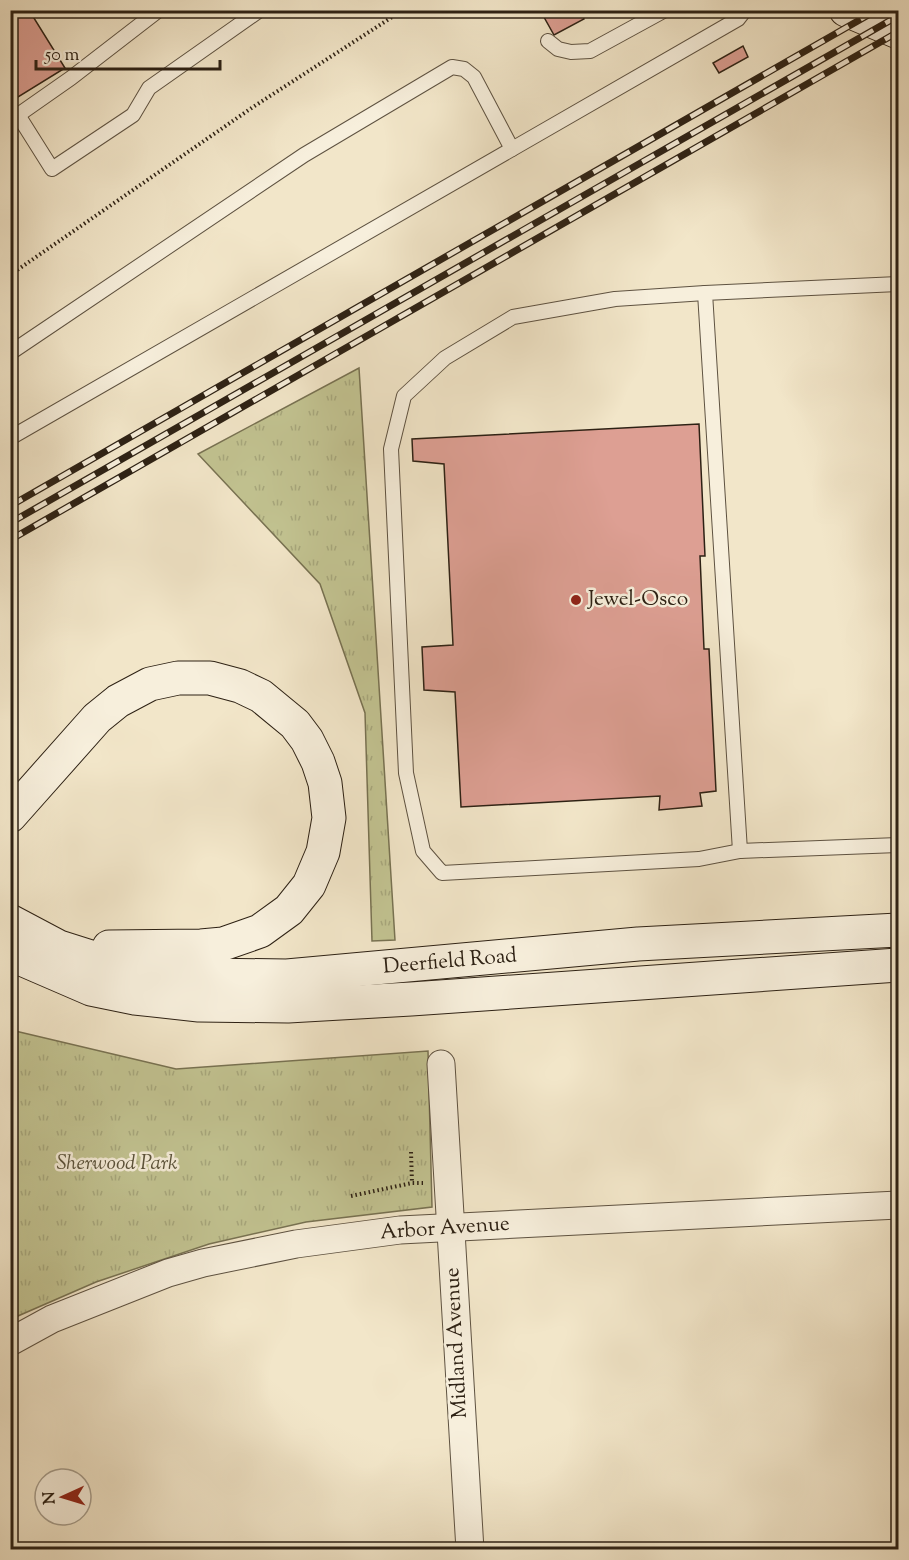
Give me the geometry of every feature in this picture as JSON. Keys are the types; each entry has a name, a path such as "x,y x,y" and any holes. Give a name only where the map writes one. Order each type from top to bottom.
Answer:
{"main road":[{"path":"846,10 898,32"},
{"path":"10,816 97,718 111,706 150,684 178,678 210,678 240,686 261,696 295,724 307,740 318,762 325,783 328,818 323,852 309,885 289,909 260,931 223,944 201,946 59,947"},
{"name":"Deerfield Road","path":"10,921 59,947 100,960 139,969 201,975 447,979 898,965"},
{"name":"Deerfield Road","path":"10,954 91,989 135,998 199,1005 288,1006 638,944 898,930"}],"street":[{"name":"Midland Avenue","path":"441,1064 470,1550"},
{"name":"Arbor Avenue","path":"10,1342 52,1319 168,1274 203,1263 296,1244 400,1230 898,1205"}],"lane":[{"path":"159,10 71,78 14,118 52,169 133,115 149,88 260,10"},
{"path":"548,41 558,49 571,52 590,51 665,10"},
{"path":"13,432 738,19 745,10"},
{"path":"10,353 304,155 452,67 464,69 474,77 512,149"},
{"path":"898,284 615,299 513,317 445,358 404,396 391,449 406,773 423,851 442,873 699,859 740,851 898,845"},
{"path":"705,293 740,851"}],"path":[{"path":"10,275 253,107 403,10"},
{"path":"411,1152 412,1183"},
{"path":"351,1196 412,1183 447,1181"}],"green space":[{"path":"359,368 395,940 372,941 365,713 320,584 198,454"},
{"name":"Sherwood Park","path":"11,1030 176,1069 428,1051 432,1207 306,1222 209,1244 96,1282 11,1319"}],"building":[{"path":"10,10 29,10 65,68 10,102"},
{"path":"540,10 580,10 584,19 554,35"},
{"path":"743,46 748,57 719,73 713,63"},
{"name":"Jewel-Osco","path":"699,424 705,556 700,556 704,649 709,649 716,791 700,793 702,806 659,810 660,796 461,807 455,692 424,690 422,647 453,645 444,464 413,461 412,439"}],"railway":[{"path":"10,506 877,10"},
{"path":"10,523 898,16"},
{"path":"10,540 898,32"}],"place":[{"name":"Jewel-Osco","path":"576,600"}]}
